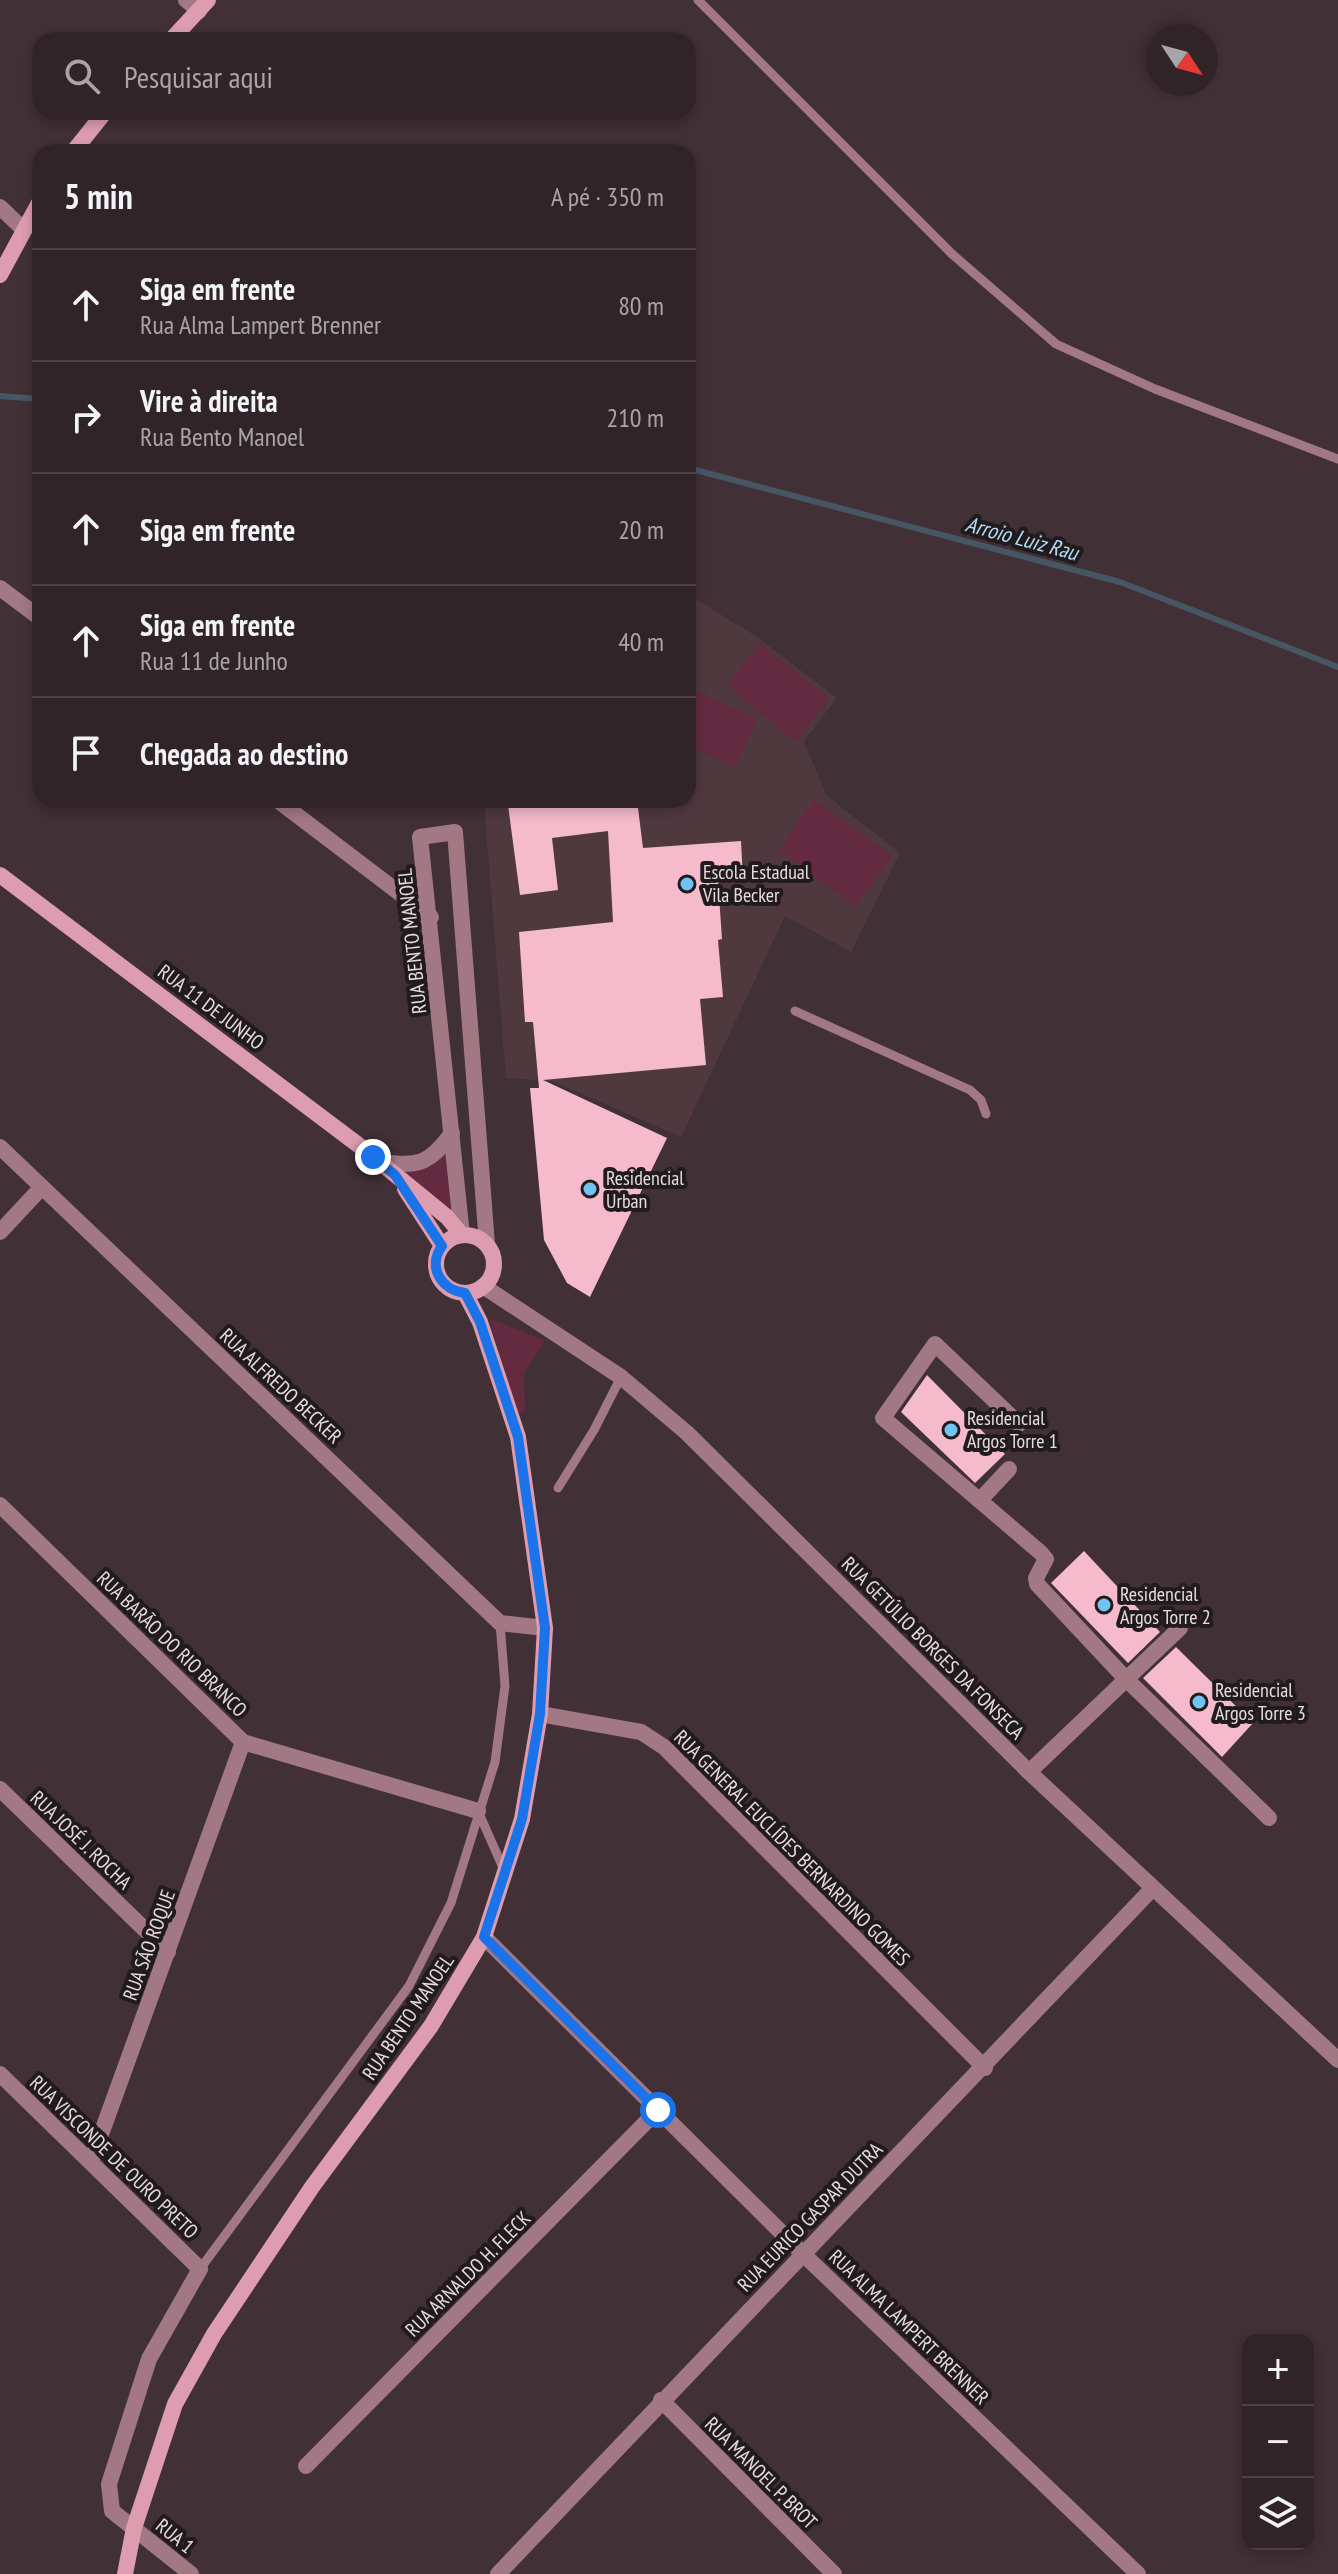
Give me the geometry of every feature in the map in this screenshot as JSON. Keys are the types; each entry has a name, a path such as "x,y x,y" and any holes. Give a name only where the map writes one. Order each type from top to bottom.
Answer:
{"main road":[{"path":"177,32 198,4"},
{"path":"79,144 99,120"},
{"path":"0,275 4,256 32,214"},
{"name":"RUA 11 DE JUNHO","path":"0,875 379,1162 447,1217 462,1235"},
{"name":"RUA 11 DE JUNHO","path":"395,1175 442,1246"},
{"path":"462,1235 487,1244 494,1261 493,1271 483,1286 465,1293 455,1292 440,1280 435,1261 442,1246 462,1235"},
{"name":"RUA BENTO MANOEL","path":"125,2574 134,2528 175,2404 214,2334 312,2187 431,2026 484,1937 522,1819 540,1714 545,1628 518,1437 480,1322 465,1293"}],"street":[{"path":"0,207 23,229"},
{"path":"0,588 32,612"},
{"path":"288,808 431,917"},
{"name":"RUA BENTO MANOEL","path":"462,1235 431,917 420,837 455,832 487,1244"},
{"path":"379,1162 413,1166 427,1160 452,1133"},
{"name":"RUA ALFREDO BECKER","path":"0,1147 500,1623"},
{"path":"0,1232 42,1187"},
{"name":"RUA GETÚLIO BORGES DA FONSECA","path":"483,1286 621,1377 687,1433 1029,1772 1338,2060"},
{"path":"1019,1424 935,1344 883,1418 1046,1559 1036,1578 1037,1584 1126,1679 1269,1818"},
{"path":"980,1500 1009,1469"},
{"name":"RUA BARÃO DO RIO BRANCO","path":"0,1505 243,1742 478,1811"},
{"path":"500,1623 545,1628"},
{"path":"1029,1772 1180,1628"},
{"name":"RUA GENERAL EUCLÍDES BERNARDINO GOMES","path":"540,1714 641,1732 664,1747 985,2068"},
{"name":"RUA SÃO ROQUE","path":"91,2162 243,1742"},
{"name":"RUA JOSÉ J. ROCHA","path":"0,1789 168,1952"},
{"name":"RUA EURICO GASPAR DUTRA","path":"499,2574 661,2400 985,2068 1152,1889"},
{"name":"RUA ALMA LAMPERT BRENNER","path":"484,1937 802,2253 1138,2574"},
{"name":"RUA VISCONDE DE OURO PRETO","path":"0,2074 200,2269"},
{"name":"RUA ARNALDO H. FLECK","path":"306,2466 658,2110"},
{"name":"RUA 1","path":"191,2574 112,2511 109,2484 149,2359 200,2269"},
{"name":"RUA MANOEL P. BROT","path":"661,2400 834,2574"}],"lane":[{"path":"698,0 952,254 1056,344 1155,389 1338,459"},
{"path":"795,1011 970,1090 981,1100 986,1114"},
{"path":"558,1488 594,1430 621,1377"},
{"path":"200,2269 409,1986 451,1903 495,1762 505,1686 500,1623"},
{"path":"478,1811 505,1872"}],"shaded area":[{"name":"Escola Estadual Vila Becker","path":"696,599 757,637 837,698 804,741 826,795 900,853 851,952 785,916 681,1137 552,1081 506,1078 486,808 696,808"},
{"path":"760,644 829,699 795,741 727,685"},
{"path":"696,691 757,719 735,767 696,749"},
{"path":"814,800 892,856 856,906 778,850"},
{"path":"448,1147 452,1214 396,1169"},
{"path":"489,1318 545,1341 524,1373 525,1412 517,1414"}],"building":[{"path":"508,808 638,808 643,848 741,841 743,880 718,881 722,939 718,940 723,997 700,999 706,1065 543,1080 667,1138 590,1297 567,1283 544,1240 530,1088 539,1088 533,1022 525,1022 519,932 613,922 608,831 552,838 558,890 520,895"},
{"name":"Residencial Argos Torre 1","path":"927,1375 1005,1454 975,1483 901,1412"},
{"name":"Residencial Argos Torre 2","path":"1084,1551 1160,1632 1128,1663 1051,1583"},
{"name":"Residencial Argos Torre 3","path":"1176,1647 1253,1723 1222,1757 1143,1678"}],"waterway":[{"name":"Arroio Luiz Rau","path":"0,396 32,398"},
{"name":"Arroio Luiz Rau","path":"696,470 1120,582 1338,667"}],"place":[{"name":"Escola Estadual Vila Becker","path":"687,884"},
{"name":"Residencial Urban","path":"590,1189"},
{"name":"Residencial Argos Torre 1","path":"951,1430"},
{"name":"Residencial Argos Torre 2","path":"1104,1605"},
{"name":"Residencial Argos Torre 3","path":"1199,1702"}],"route":[{"path":"373,1157 395,1175 442,1246 435,1261 436,1271 446,1287 465,1293 480,1322 518,1437 545,1628 540,1714 522,1819 484,1937 658,2110"}]}
